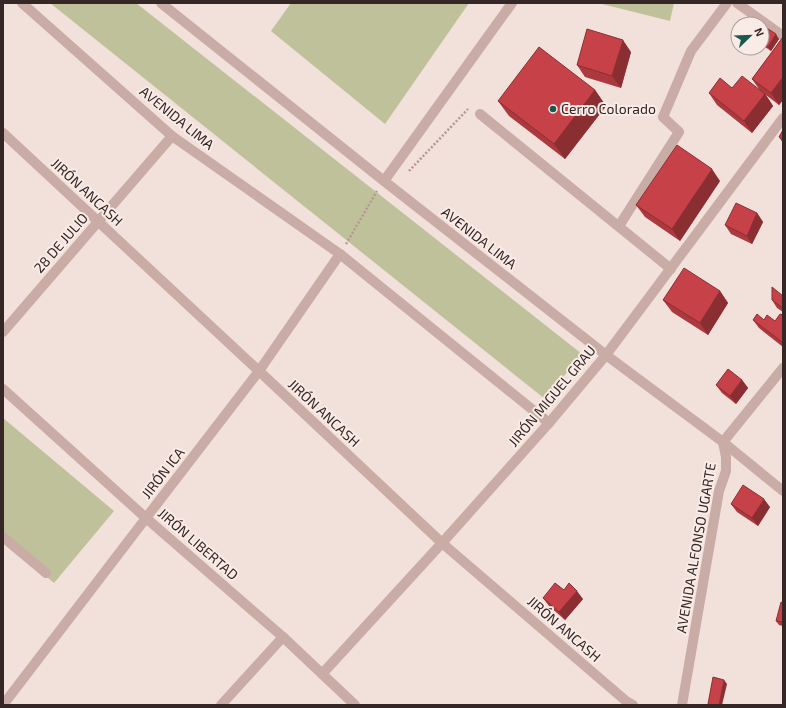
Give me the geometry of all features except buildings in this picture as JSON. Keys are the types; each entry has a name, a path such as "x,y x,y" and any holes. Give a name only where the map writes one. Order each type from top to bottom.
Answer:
{"street":[{"name":"AVENIDA LIMA","path":"22,3 172,136 340,254 549,423"},
{"name":"AVENIDA LIMA","path":"161,3 384,181 606,355 723,442 783,491"},
{"path":"384,181 512,3"},
{"path":"619,226 679,132 663,117 691,51 727,3"},
{"path":"737,3 783,36"},
{"path":"480,114 671,268"},
{"name":"JIRÓN MIGUEL GRAU","path":"322,674 549,423 606,355 783,118"},
{"name":"JIRÓN ANCASH","path":"3,133 442,543 632,705"},
{"name":"28 DE JULIO","path":"3,332 172,136"},
{"name":"JIRÓN ICA","path":"3,705 259,371 340,254"},
{"path":"723,442 783,368"},
{"name":"JIRÓN LIBERTAD","path":"3,389 146,518 283,637 355,705"},
{"name":"AVENIDA ALFONSO UGARTE","path":"682,705 719,491 726,471 726,457 723,442"},
{"path":"3,537 46,573"},
{"path":"221,705 283,637"}],"path":[{"path":"409,172 471,106 480,114"},
{"path":"340,254 384,181"}],"green space":[{"path":"50,3 136,3 582,354 545,399"},
{"path":"291,3 469,3 385,124 271,31"},
{"path":"598,3 674,3 670,21"},
{"path":"3,418 114,511 54,583 3,540"}],"place":[{"name":"Cerro Colorado","path":"553,109"}]}
